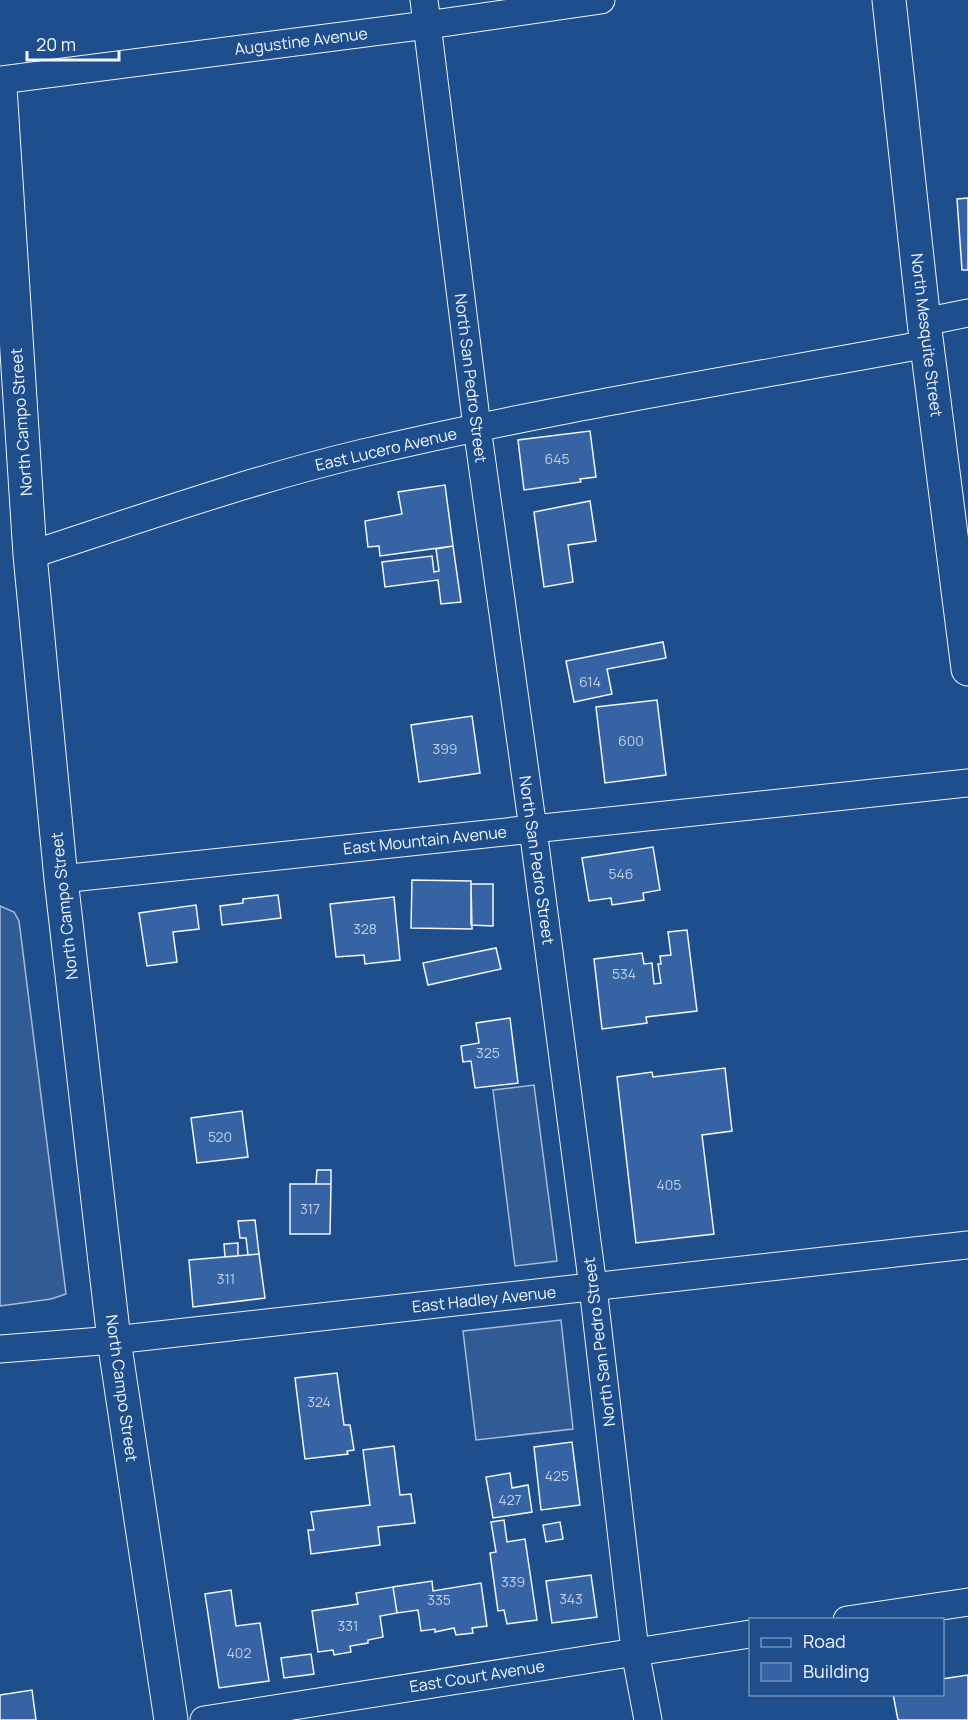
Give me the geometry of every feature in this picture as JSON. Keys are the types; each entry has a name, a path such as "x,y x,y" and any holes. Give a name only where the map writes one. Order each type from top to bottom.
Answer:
{"street":[{"name":"Augustine Avenue","path":"0,80 426,12 601,0"},
{"name":"North Mesquite Street","path":"889,0 926,333 968,669"},
{"name":"North San Pedro Street","path":"426,12 477,427 593,1287 635,1651 648,1720"},
{"name":"North Campo Street","path":"0,87 30,555 61,879 114,1340 171,1720"},
{"name":"East Lucero Avenue","path":"30,555 253,482 361,454 477,427 926,333 968,313"},
{"name":"East Mountain Avenue","path":"61,879 968,783"},
{"name":"East Hadley Avenue","path":"0,1348 114,1340 968,1245"},
{"path":"860,1618 968,1602"},
{"name":"East Court Avenue","path":"204,1720 749,1634"}],"shaded area":[{"path":"0,906 14,912 19,921 66,1294 51,1299 0,1306"},
{"path":"534,1085 557,1261 515,1266 493,1090"},
{"path":"561,1320 573,1429 476,1440 463,1331"}],"building":[{"path":"968,198 968,270 962,270 957,199"},
{"path":"590,431 596,477 580,479 581,482 524,490 518,440"},
{"path":"445,485 453,546 380,556 379,546 368,547 365,521 402,514 398,492"},
{"path":"590,501 596,541 568,545 573,582 544,587 534,512"},
{"path":"453,546 461,602 441,604 438,580 385,587 382,562 432,556 434,572 439,571 436,549"},
{"path":"663,642 666,658 607,669 612,694 574,702 566,661"},
{"path":"657,700 666,775 605,783 596,707"},
{"path":"472,716 480,773 419,782 411,725"},
{"path":"653,847 660,890 643,893 644,900 612,905 611,898 589,901 582,858"},
{"path":"412,880 471,881 472,929 411,928"},
{"path":"471,884 493,884 493,926 471,925"},
{"path":"278,895 281,918 222,925 220,906 243,903 243,899"},
{"path":"394,897 400,960 365,964 364,955 336,957 330,904"},
{"path":"196,905 199,929 173,932 177,962 147,966 139,913"},
{"path":"687,930 697,1011 646,1017 647,1023 602,1029 594,959 642,953 644,964 652,963 654,984 661,983 658,964 661,964 660,956 671,955 668,932"},
{"path":"496,948 501,969 428,985 423,963"},
{"path":"510,1018 518,1083 475,1088 471,1061 463,1062 461,1046 479,1043 476,1023"},
{"path":"725,1068 732,1131 702,1135 714,1234 636,1243 617,1077 652,1072 653,1077"},
{"path":"242,1111 248,1157 197,1163 191,1118"},
{"path":"317,1170 331,1170 331,1184 316,1184"},
{"path":"290,1184 331,1184 330,1234 290,1234"},
{"path":"255,1220 259,1254 248,1255 246,1238 240,1238 238,1221"},
{"path":"238,1243 238,1256 225,1257 224,1244"},
{"path":"259,1254 265,1298 193,1307 189,1260"},
{"path":"337,1373 344,1425 350,1425 354,1450 347,1451 348,1454 305,1459 295,1378"},
{"path":"572,1442 580,1505 541,1510 534,1447"},
{"path":"394,1446 400,1495 411,1494 415,1523 378,1527 380,1545 311,1554 308,1530 314,1530 311,1512 370,1505 363,1450"},
{"path":"510,1473 512,1488 528,1485 532,1512 493,1518 486,1477"},
{"path":"504,1520 507,1542 525,1539 537,1620 507,1624 504,1610 498,1611 490,1553 496,1552 491,1522"},
{"path":"560,1522 563,1539 546,1542 543,1525"},
{"path":"591,1575 597,1617 552,1623 546,1581"},
{"path":"432,1581 433,1591 481,1583 487,1626 472,1628 473,1633 456,1635 454,1628 435,1632 435,1629 421,1631 418,1610 397,1613 393,1587"},
{"path":"393,1587 397,1613 380,1616 383,1637 368,1640 368,1643 350,1646 351,1652 334,1655 333,1650 318,1652 312,1611 358,1604 356,1593"},
{"path":"231,1590 236,1626 260,1623 269,1681 219,1688 205,1594"},
{"path":"311,1654 314,1674 284,1678 281,1658"},
{"path":"968,1675 968,1720 898,1720 893,1696 944,1696 944,1679"},
{"path":"32,1690 36,1720 0,1720 0,1695"}]}
